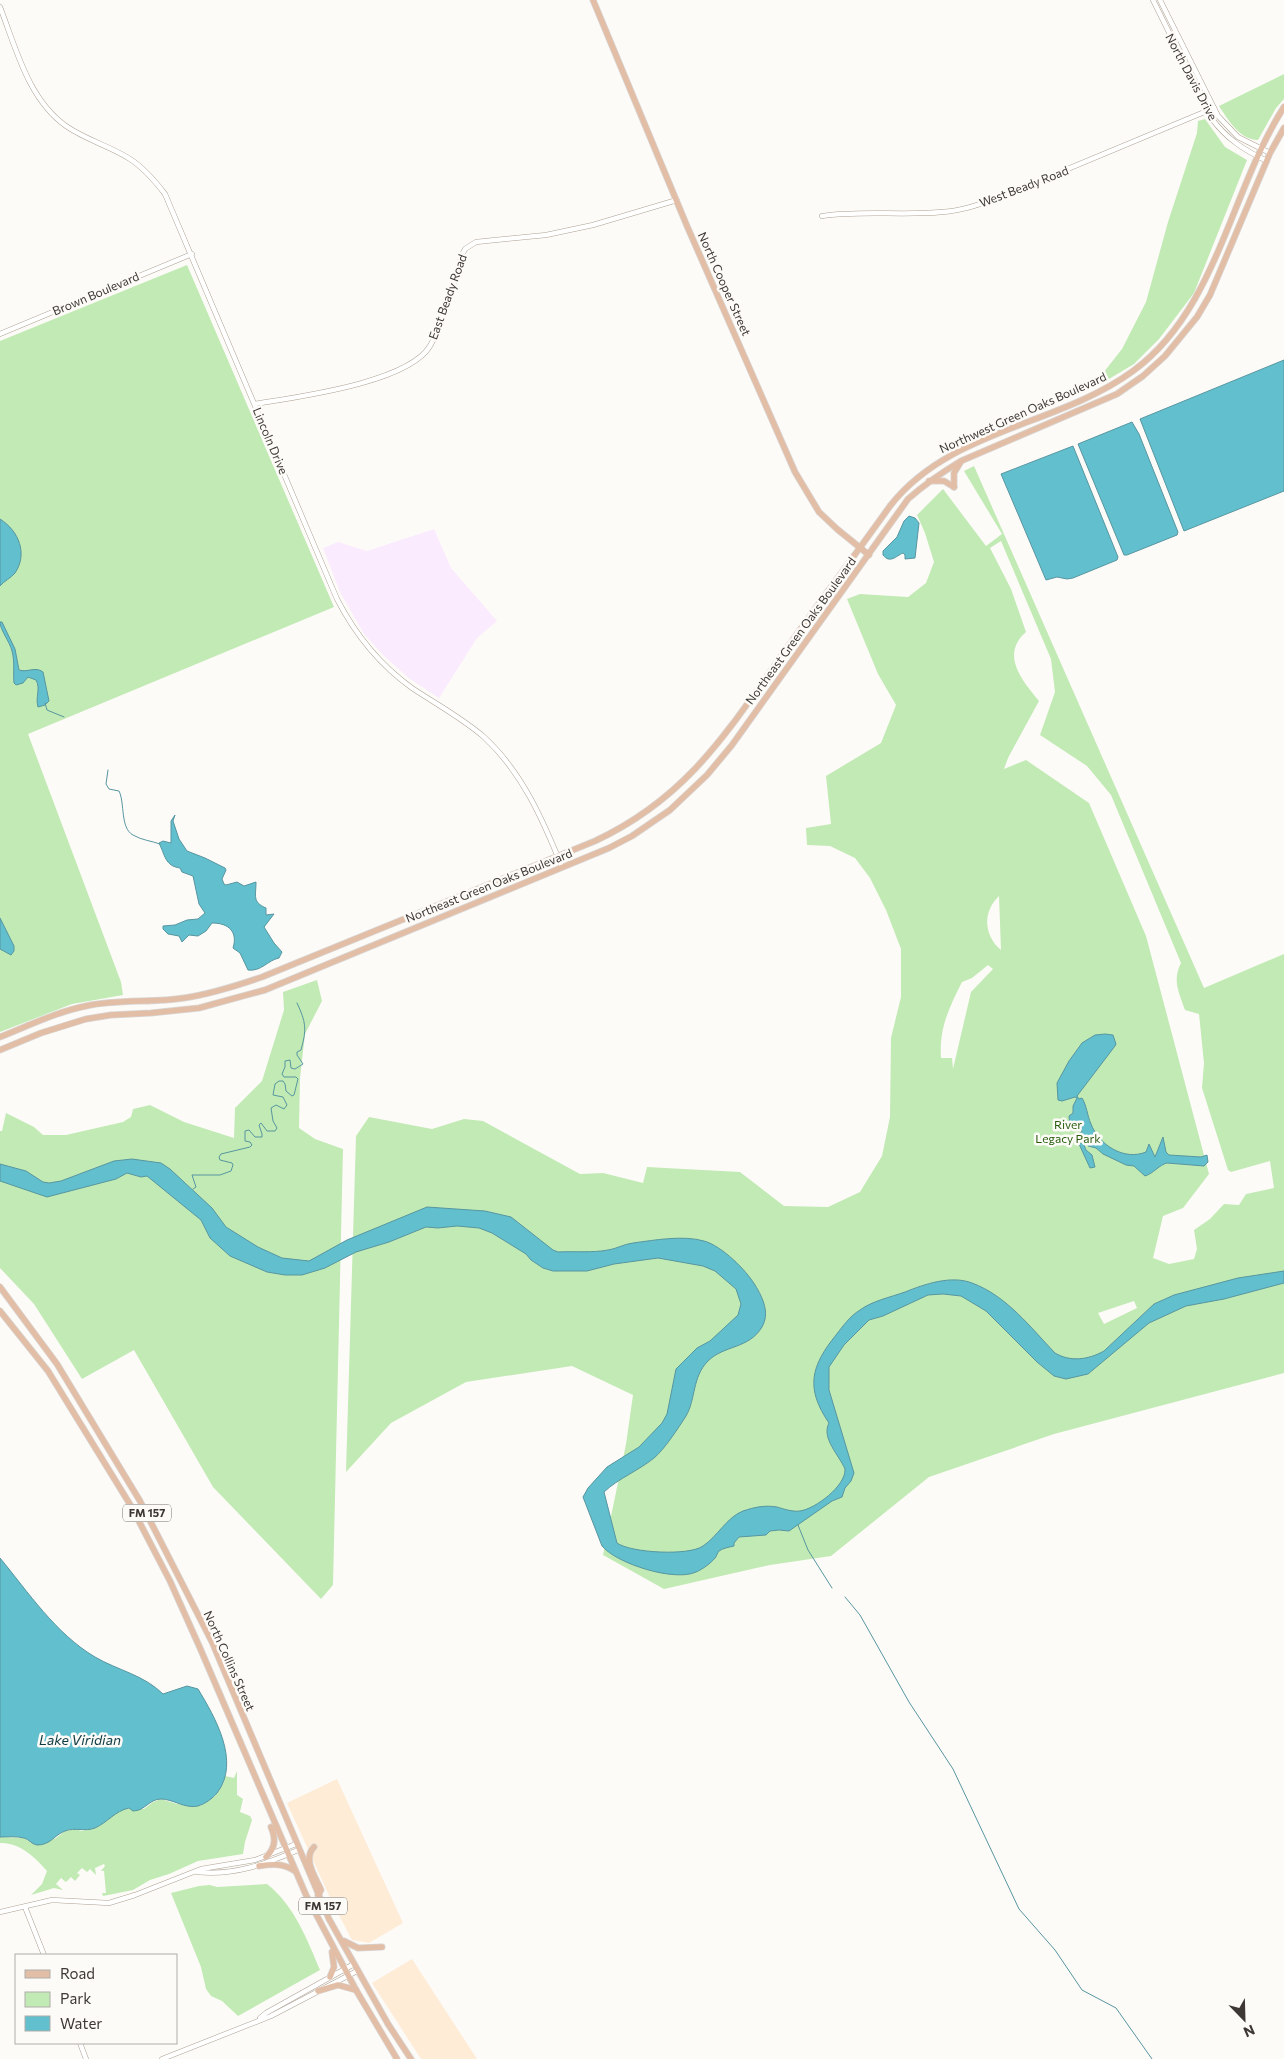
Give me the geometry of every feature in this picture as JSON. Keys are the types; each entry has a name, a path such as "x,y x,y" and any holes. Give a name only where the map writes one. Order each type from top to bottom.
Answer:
{"main road":[{"name":"North Cooper Street","path":"593,0 676,200 795,472 819,512 836,530 869,555"},
{"name":"Northwest Green Oaks Boulevard","path":"860,548 903,489 917,476 936,463 960,450 1098,391 1133,371 1159,347 1180,322 1198,293 1260,148 1284,108"},
{"name":"Northwest Green Oaks Boulevard","path":"869,555 908,500 930,481 961,461 1117,394 1143,376 1165,356 1187,331 1210,295 1270,153 1284,128"},
{"path":"930,481 944,482 954,487 954,473 961,461"},
{"name":"Northeast Green Oaks Boulevard","path":"0,1037 52,1016 88,1005 183,998 236,986 558,856 614,831 637,818 664,799 723,738 860,548"},
{"name":"Northeast Green Oaks Boulevard","path":"0,1050 50,1030 86,1019 111,1015 199,1008 265,990 609,848 632,836 670,810 692,791 732,745 869,555"},
{"path":"808,618 818,625"},
{"name":"North Collins Street","path":"0,1287 57,1364 140,1501 171,1559 212,1642 318,1895 388,2024 411,2059"},
{"name":"North Collins Street","path":"0,1311 48,1371 122,1491 161,1564 200,1648 295,1872 346,1973 379,2032 397,2059"},
{"path":"161,1564 171,1559"},
{"path":"266,1857 274,1847 275,1841 269,1812"},
{"path":"314,1847 310,1851 309,1861 321,1890 318,1895"},
{"path":"259,1866 275,1864 295,1872"},
{"path":"342,1940 358,1948 382,1947"},
{"path":"330,1942 334,1959 334,1968 330,1977"},
{"path":"318,1991 338,1985 356,1990"}],"street":[{"name":"North Davis Drive","path":"1153,0 1208,110 1222,133 1234,143 1267,161"},
{"name":"North Davis Drive","path":"1160,0 1218,116 1233,132 1270,153"},
{"name":"Lincoln Drive","path":"0,7 30,82 44,104 66,126 94,142 125,156 144,169 165,194 337,598 351,625 368,647 398,676 469,725 497,751 525,787 562,867"},
{"name":"West Beady Road","path":"822,216 844,213 942,212 970,207 998,198 1214,108"},
{"name":"East Beady Road","path":"254,404 360,384 397,371 415,360 429,348 439,326 462,255 465,249 476,242 546,235 593,225 676,200"},
{"name":"Brown Boulevard","path":"0,334 192,254"},
{"path":"197,1872 230,1872 259,1866 297,1847"},
{"path":"0,1912 52,1900 109,1903 201,1869 286,1852"},
{"path":"25,1907 44,1954"},
{"path":"162,2059 286,2009 346,1973 354,1964"},
{"path":"259,2019 266,2013 330,1977 358,1971"},
{"path":"80,2044 86,2059"}],"shaded area":[{"path":"434,529 451,568 497,621 477,638 439,698 410,679 384,656 364,634 340,592 323,548 338,542 367,551"},
{"path":"337,1779 403,1923 369,1943 352,1940 332,1902 287,1803"},
{"path":"412,1959 477,2059 421,2059 372,1983"}],"green space":[{"path":"1284,74 1284,99 1276,108 1258,140 1246,137 1240,133 1219,106"},
{"path":"1205,119 1225,147 1247,160 1194,293 1159,339 1134,364 1099,385 1059,401 1100,377 1122,349 1146,302 1168,222 1197,133 1198,121"},
{"path":"187,265 334,607 28,734 121,982 123,995 72,1004 0,1032 0,341"},
{"name":"River Legacy Park","path":"974,466 1204,988 1284,954 1284,1373 1054,1434 929,1477 831,1556 770,1565 664,1589 603,1555 626,1444 633,1395 572,1366 466,1382 391,1423 346,1472 356,1136 369,1117 432,1129 464,1119 483,1121 580,1174 603,1173 643,1183 647,1167 740,1172 784,1206 828,1207 860,1192 882,1156 890,1117 891,1038 901,997 901,949 886,910 870,878 855,858 830,846 807,845 806,828 831,824 826,776 881,743 896,705 878,674 847,599 860,594 908,597 926,583 934,562 917,515 943,489 986,546 1002,534 964,471","holes":["1001,541 1051,659 1055,692 1040,735 1087,766 1111,795 1181,963 1178,969 1177,986 1185,1010 1199,1014 1204,1063 1202,1088 1228,1170 1231,1172 1270,1161 1274,1188 1246,1194 1239,1205 1224,1204 1210,1219 1194,1230 1197,1249 1194,1259 1169,1264 1153,1258 1163,1216 1183,1208 1209,1174 1146,936 1089,803 1026,760 1004,769 1039,701 1026,685 1016,667 1015,650 1018,641 1026,632 1011,589 990,548","999,896 1001,950 995,944 988,931 988,916","988,965 993,969 971,992 953,1069 952,1058 941,1058 943,1028 962,982 972,978","1134,1301 1137,1308 1104,1324 1098,1313"]},
{"path":"317,980 322,1001 305,1034 300,1078 299,1128 315,1139 343,1149 333,1585 321,1599 213,1487 134,1350 82,1379 34,1304 0,1268 0,1131 2,1131 6,1113 34,1127 43,1135 66,1135 123,1122 131,1117 133,1109 150,1105 184,1122 234,1138 235,1108 262,1081 284,1010 283,992"},
{"path":"237,1771 237,1795 243,1799 240,1812 250,1816 252,1820 243,1854 198,1861 150,1880 133,1890 103,1896 102,1893 106,1893 104,1871 101,1871 105,1866 104,1864 95,1868 96,1875 90,1869 87,1872 82,1868 77,1873 80,1875 75,1881 71,1877 66,1882 61,1878 56,1884 63,1890 54,1888 31,1895 42,1884 47,1871 26,1851 14,1845 0,1843 0,1837 24,1838 39,1845 56,1838 65,1831 76,1829 81,1831 95,1828 121,1809 144,1809 161,1799 177,1804 200,1806 215,1796 224,1782 225,1776 234,1778"},
{"path":"267,1884 285,1902 299,1923 320,1970 238,2016 222,2001 211,1996 206,1989 201,1967 171,1893 199,1886 210,1885 217,1887"}],"water":[{"path":"1284,360 1284,491 1184,531 1140,419"},
{"path":"1132,422 1139,434 1178,532 1177,535 1124,555 1078,444"},
{"path":"1073,446 1118,557 1117,560 1073,578 1057,577 1046,580 1001,474"},
{"path":"909,516 915,518 919,523 915,558 905,559 903,553 891,559 886,558 883,555 883,551 897,537 904,521"},
{"path":"0,519 17,536 21,558 15,573 0,586"},
{"path":"0,622 2,622 15,649 19,670 40,670 43,672 49,701 45,705 38,707 36,680 28,677 23,683 16,685 14,683 12,651"},
{"path":"175,815 173,821 179,839 187,851 225,868 222,879 224,884 237,882 244,886 256,882 255,895 257,901 266,908 266,915 274,914 264,927 282,952 279,958 261,968 248,970 240,953 233,948 234,937 231,929 218,923 212,923 206,931 198,936 189,935 182,942 179,936 168,934 163,929 163,926 198,919 205,913 199,904 193,876 171,865 164,856 159,843 163,841 171,843 171,821"},
{"path":"0,918 14,946 14,951 11,955 0,949"},
{"path":"1095,1035 1113,1035 1116,1044 1077,1096 1084,1101 1095,1132 1106,1144 1121,1153 1138,1154 1146,1152 1149,1144 1155,1157 1163,1137 1166,1152 1169,1155 1201,1157 1207,1155 1208,1162 1204,1166 1167,1163 1145,1176 1134,1166 1126,1165 1103,1154 1096,1148 1088,1146 1089,1142 1084,1145 1086,1150 1092,1155 1095,1167 1090,1168 1079,1144 1087,1141 1085,1136 1079,1138 1075,1135 1082,1132 1079,1121 1070,1126 1069,1116 1073,1113 1073,1106 1077,1098 1058,1100 1057,1083 1082,1043"},
{"path":"132,1159 161,1163 212,1208 226,1227 258,1247 282,1258 309,1261 347,1240 427,1207 485,1211 511,1217 558,1252 602,1251 630,1244 678,1238 704,1241 726,1253 746,1272 761,1295 765,1311 762,1327 750,1339 721,1352 708,1361 699,1374 686,1416 667,1444 654,1458 604,1492 617,1543 647,1551 673,1552 696,1549 708,1542 732,1518 743,1511 768,1506 800,1511 814,1506 835,1489 844,1476 845,1469 829,1440 827,1429 829,1423 816,1399 814,1378 816,1367 828,1346 850,1318 856,1312 876,1302 921,1286 947,1280 972,1283 985,1289 1007,1304 1055,1353 1067,1358 1079,1359 1104,1351 1154,1304 1174,1295 1238,1278 1284,1271 1284,1283 1224,1299 1186,1306 1149,1323 1088,1374 1066,1379 1054,1376 1037,1362 986,1311 961,1296 928,1295 883,1316 869,1320 844,1345 829,1367 829,1390 854,1473 842,1497 832,1501 789,1531 770,1531 766,1535 739,1537 734,1546 719,1551 707,1566 696,1572 675,1575 647,1570 609,1553 602,1546 583,1497 588,1488 607,1467 639,1447 662,1423 667,1414 676,1369 697,1348 710,1341 738,1315 741,1304 736,1289 715,1271 703,1266 658,1258 614,1264 587,1271 553,1271 543,1268 526,1254 492,1233 479,1228 457,1226 426,1227 389,1242 356,1252 325,1268 302,1275 285,1275 267,1272 230,1256 210,1238 201,1220 147,1176 141,1177 127,1173 116,1179 47,1197 0,1181 0,1164 26,1171 43,1182 49,1183 61,1181 114,1161"},
{"name":"Lake Viridian","path":"0,1558 55,1625 81,1648 103,1662 139,1677 156,1687 163,1694 187,1686 198,1689 218,1726 226,1754 227,1768 224,1781 217,1793 209,1801 193,1807 166,1799 153,1801 137,1810 124,1809 95,1828 65,1831 42,1845 37,1845 21,1837 0,1837"}],"waterway":[{"path":"45,703 47,710 64,717"},
{"path":"108,770 106,784 109,789 119,791 124,821 129,832 139,838 160,844"},
{"path":"193,1189 196,1187 192,1175 220,1175 231,1171 232,1163 220,1160 219,1157 221,1154 250,1147 252,1145 250,1142 245,1141 245,1131 249,1130 255,1137 262,1137 259,1125 261,1123 267,1131 275,1131 277,1128 273,1121 271,1108 276,1105 284,1109 287,1105 283,1097 273,1095 275,1084 283,1081 286,1091 292,1096 294,1095 298,1079 296,1077 284,1077 282,1074 285,1061 290,1060 291,1068 295,1069 303,1064 297,1052 301,1050 305,1026 297,1003"},
{"path":"798,1525 808,1550 832,1588"},
{"path":"845,1597 860,1615 909,1702 953,1769 1019,1909 1055,1950 1082,1990 1116,2008 1152,2059"}]}
